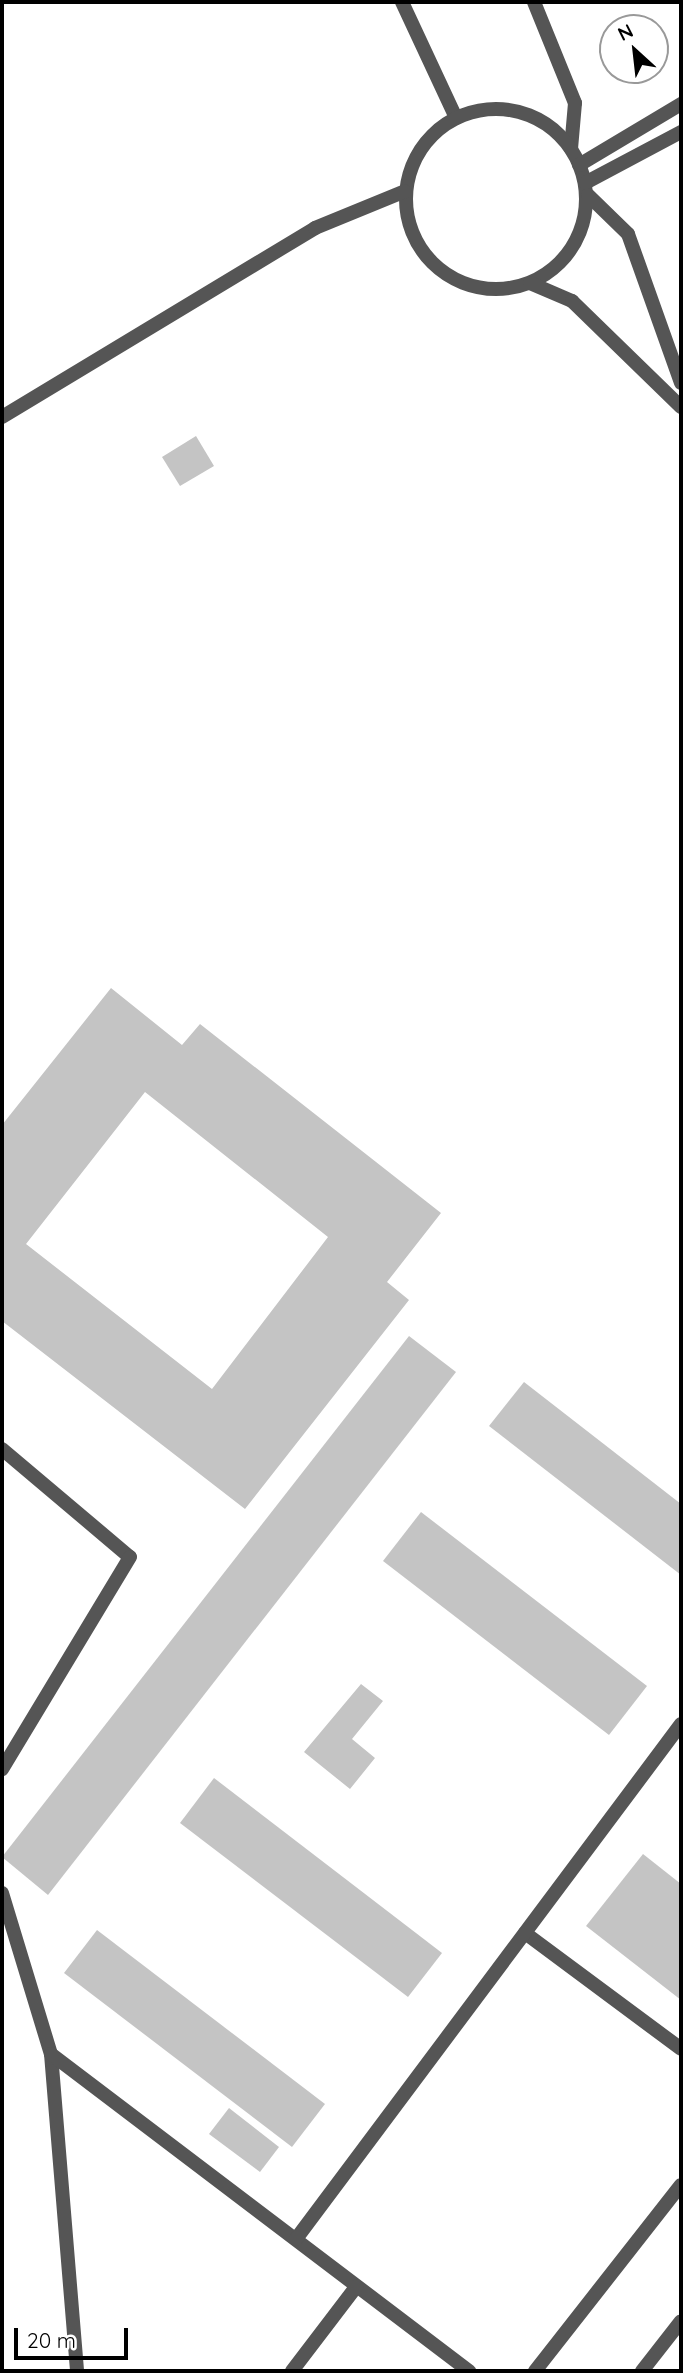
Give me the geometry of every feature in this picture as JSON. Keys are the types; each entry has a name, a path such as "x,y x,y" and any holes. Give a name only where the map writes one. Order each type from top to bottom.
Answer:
{"lane":[{"path":"402,2 456,118"},
{"path":"534,2 575,103 571,149"},
{"path":"579,164 681,104"},
{"path":"506,109 532,116 554,130 571,149 579,164 586,189 575,242 556,266 530,283 500,290 469,286 441,272 420,250 407,221 405,191 411,168 421,148 437,131 456,118 481,110 506,109"},
{"path":"586,189 681,132"},
{"path":"586,189 628,234 681,383"},
{"path":"2,417 315,228 405,191"},
{"path":"530,283 572,301 681,407"},
{"path":"2,1449 130,1557 2,1769"},
{"path":"296,2239 681,1724"},
{"path":"2,1893 51,2054 77,2371"},
{"path":"525,1933 681,2049"},
{"path":"51,2054 469,2371"},
{"path":"535,2371 681,2185"},
{"path":"292,2371 356,2287"},
{"path":"642,2371 681,2321"}],"building":[{"path":"196,436 214,466 180,486 162,457"},
{"path":"111,988 182,1045 200,1024 441,1213 387,1282 409,1300 245,1509 2,1321 2,1125","holes":["145,1092 328,1237 212,1389 26,1244"]},
{"path":"409,1336 456,1372 48,1895 2,1857"},
{"path":"524,1382 681,1504 681,1575 489,1426"},
{"path":"421,1512 647,1686 609,1735 383,1561"},
{"path":"361,1684 383,1701 352,1739 375,1758 350,1789 304,1752"},
{"path":"214,1778 442,1953 408,1997 180,1823"},
{"path":"643,1854 681,1884 681,2000 586,1926"},
{"path":"97,1930 325,2104 292,2147 64,1973"},
{"path":"229,2108 279,2147 260,2172 209,2134"}]}
